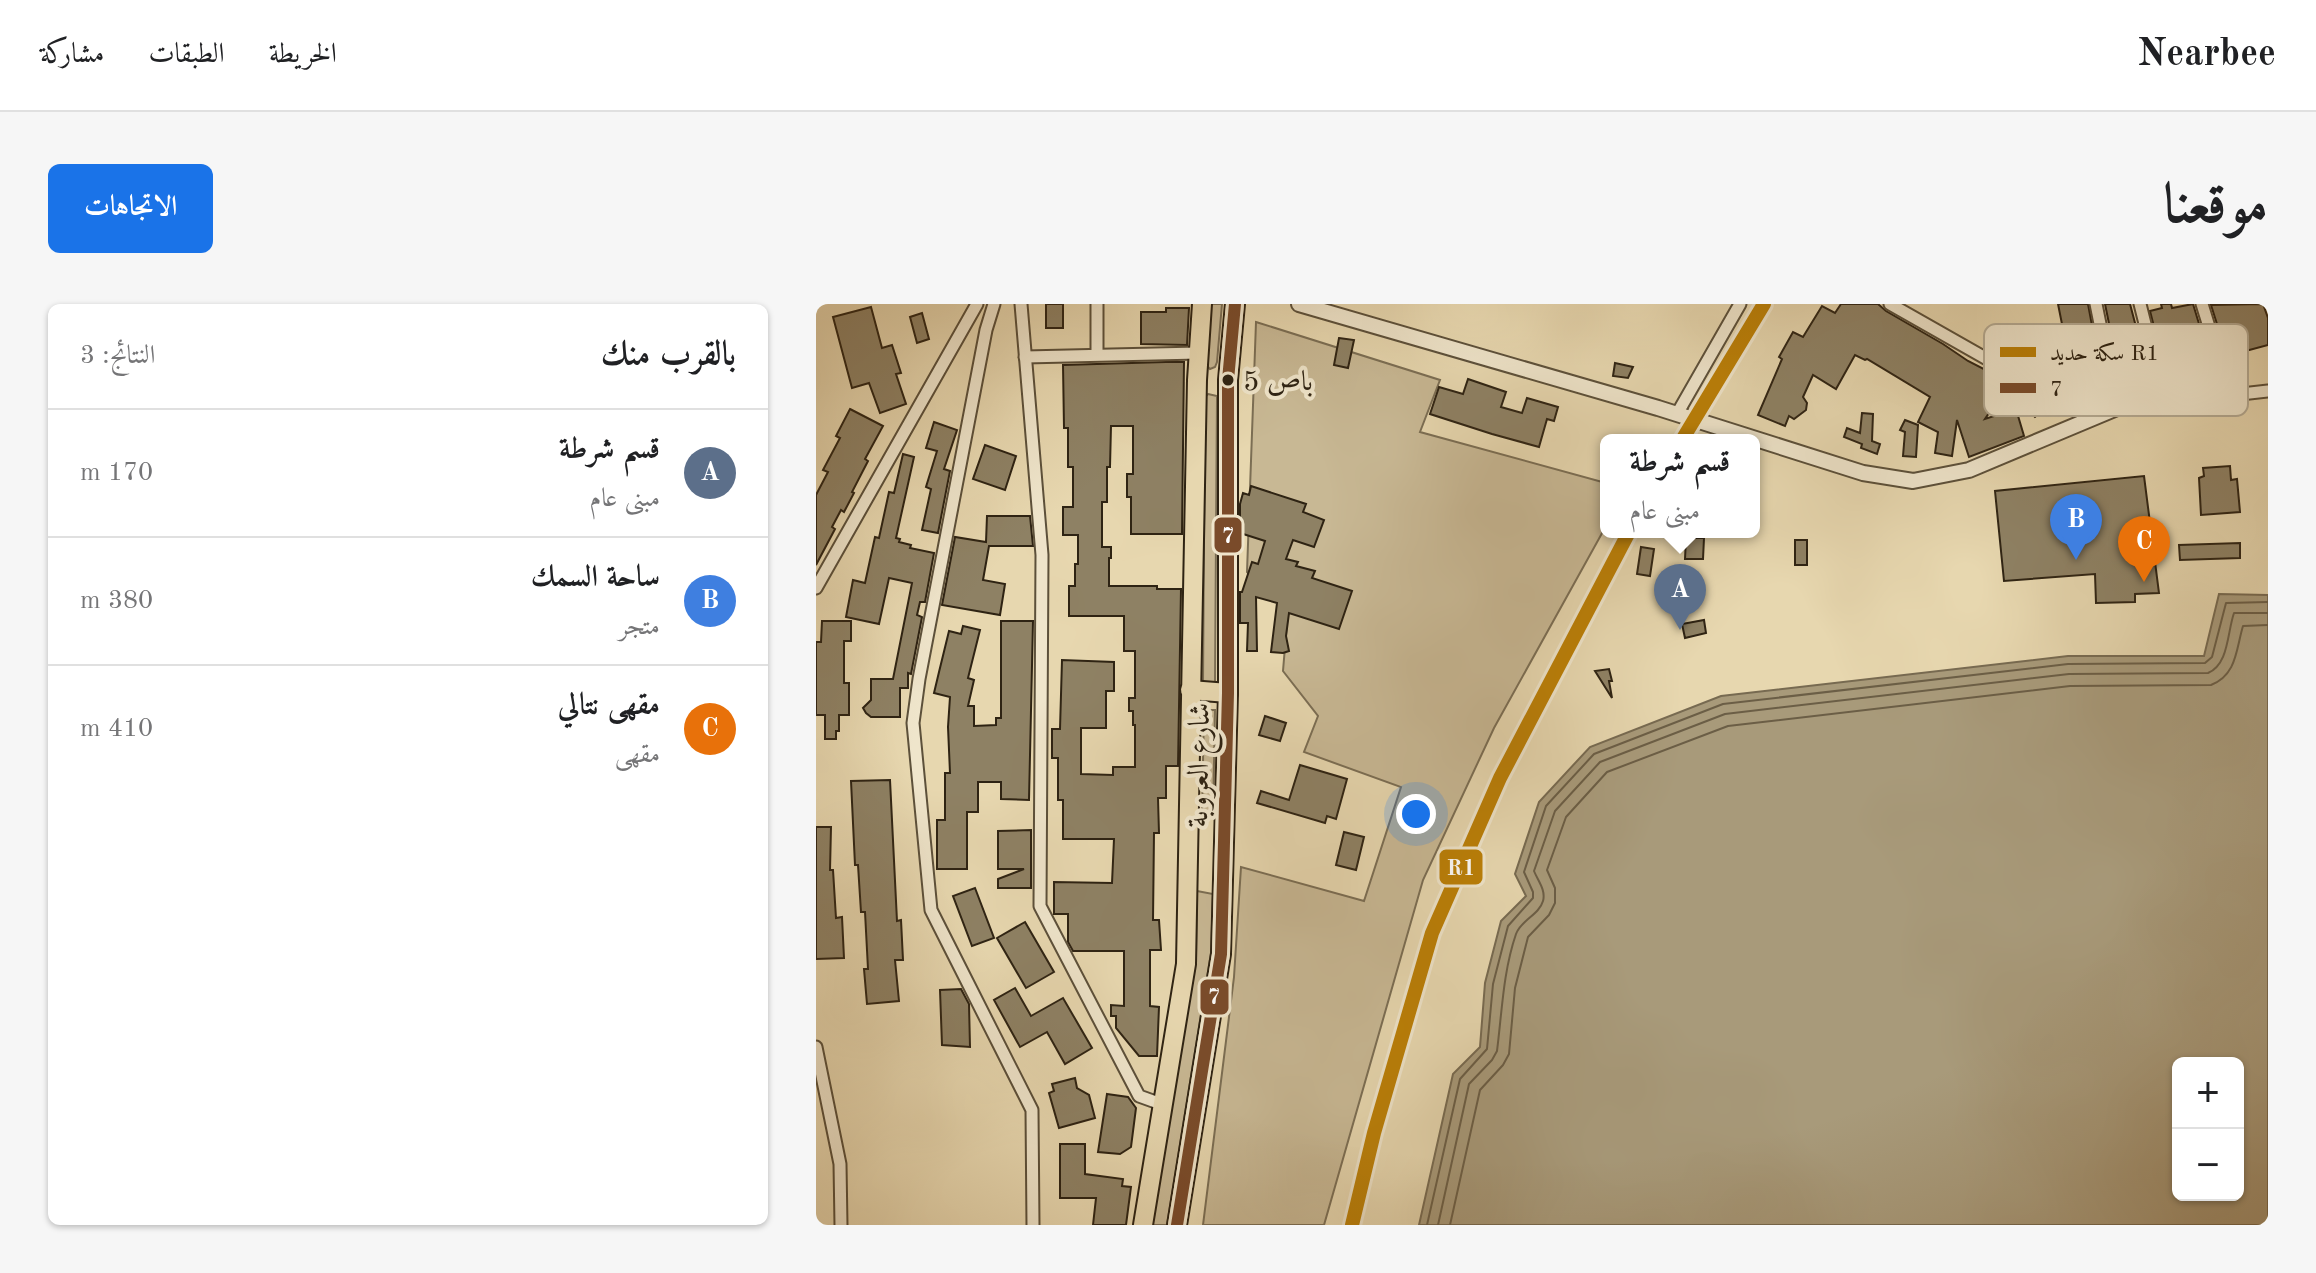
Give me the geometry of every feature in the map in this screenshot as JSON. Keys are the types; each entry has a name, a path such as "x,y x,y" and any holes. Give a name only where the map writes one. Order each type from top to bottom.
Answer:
{"main road":[{"name":"شارع العروبة","path":"1143,1225 1186,964 1197,380 1202,304"},
{"name":"شارع العروبة","path":"1177,1225 1221,954 1228,693 1228,380 1235,304"},
{"path":"1197,380 1228,380"},
{"path":"1190,690 1228,693"},
{"path":"1187,879 1222,879"}],"street":[{"path":"816,588 977,304"},
{"path":"994,304 983,345 913,723 931,910 1032,1110 1033,1225"},
{"path":"1021,304 1042,555 1040,906 1139,1096 1164,1105"},
{"path":"1097,304 1097,354"},
{"path":"1299,304 1741,434"},
{"path":"1677,414 1740,304"},
{"path":"1890,304 1984,357"},
{"path":"2096,304 2100,324"},
{"path":"2140,304 2145,324"},
{"path":"2202,304 2208,324"},
{"path":"1025,357 1198,353"},
{"path":"2248,393 2268,391"},
{"path":"1760,440 1863,473 1913,481 1969,470 2098,416"},
{"path":"816,1047 840,1164 841,1225"}],"shaded area":[{"path":"1210,304 1222,304 1217,362 1210,369 1205,364"},
{"path":"1256,322 1440,380 1420,432 1600,481 1600,537 1494,728 1423,880 1324,1225 1203,1225 1234,977 1241,867 1364,901 1401,787 1304,752 1318,716 1283,671 1288,611 1247,572"},
{"path":"1208,394 1217,396 1215,683 1203,683 1205,397"},
{"path":"1204,710 1215,710 1213,816 1202,815"},
{"path":"1197,891 1213,894 1211,953 1167,1225 1151,1225 1196,958"}],"water":[{"path":"2219,594 2268,595 2268,1225 1419,1225 1453,1074 1480,1047 1485,983 1501,921 1526,896 1515,874 1539,802 1590,747 1721,696 2068,656 2204,656"}],"building":[{"path":"1046,304 1063,304 1063,328 1046,328"},
{"path":"1841,304 1878,304 1984,369 1985,419 2018,416 2024,436 1969,457 1957,420 1952,456 1935,453 1938,432 1918,422 1930,397 1855,355 1836,389 1813,375 1803,397 1807,403 1806,410 1794,419 1789,416 1785,426 1758,415 1782,359 1779,357 1793,332 1803,337 1822,306 1835,313"},
{"path":"2058,304 2088,304 2092,324 2062,324"},
{"path":"2105,304 2130,304 2135,324 2109,324"},
{"path":"2161,304 2171,304 2172,308 2193,304 2199,324 2153,324 2150,311 2162,308"},
{"path":"2263,304 2268,318 2268,345 2248,350 2248,324 2217,324 2211,305"},
{"path":"871,307 882,348 892,345 901,373 896,374 906,404 880,413 869,383 852,388 833,317"},
{"path":"1166,308 1189,308 1187,345 1141,344 1141,312 1166,312"},
{"path":"922,313 929,339 917,343 910,317"},
{"path":"1339,338 1354,340 1348,368 1334,365"},
{"path":"1184,362 1182,534 1131,534 1131,497 1127,497 1127,474 1133,474 1133,426 1111,426 1107,502 1102,502 1102,547 1111,547 1109,586 1181,589 1178,766 1166,766 1166,798 1158,798 1159,833 1154,833 1153,920 1159,920 1161,950 1150,950 1150,1006 1159,1007 1157,1056 1139,1056 1116,1028 1116,1016 1111,1016 1111,1005 1124,1006 1124,951 1073,951 1068,942 1068,914 1054,914 1054,882 1112,883 1114,839 1063,839 1063,800 1058,800 1058,758 1052,758 1052,729 1060,729 1062,660 1114,662 1114,691 1106,691 1106,728 1081,728 1081,774 1113,775 1113,767 1135,767 1135,725 1133,711 1129,711 1129,698 1135,698 1135,651 1124,651 1124,616 1069,616 1069,586 1075,586 1078,535 1063,535 1063,507 1073,507 1073,467 1068,467 1068,428 1064,428 1063,365"},
{"path":"1615,363 1633,367 1628,378 1613,376"},
{"path":"1468,379 1506,392 1501,407 1522,413 1527,398 1558,407 1554,421 1547,419 1539,447 1430,414 1439,387 1463,394"},
{"path":"850,409 883,426 865,459 868,461 854,493 832,527 835,529 816,565 816,495 828,472 823,470 840,438 836,436"},
{"path":"1862,413 1873,414 1872,441 1880,444 1877,454 1844,437 1847,428 1860,433"},
{"path":"1905,420 1918,425 1916,457 1903,456 1905,432 1900,430"},
{"path":"934,422 957,430 944,469 950,471 938,533 922,530 931,489 926,487 937,451 926,448"},
{"path":"985,445 1016,456 1005,490 973,479"},
{"path":"903,454 914,457 896,538 911,545 910,548 934,553 925,602 920,602 917,615 922,617 911,674 908,673 908,688 900,688 900,717 871,717 863,708 871,700 871,679 893,679 912,583 889,578 879,624 846,617 853,580 865,583 875,537 879,538 889,492 894,493"},
{"path":"2230,466 2231,480 2237,479 2240,512 2201,515 2199,478 2204,476 2203,468"},
{"path":"2144,476 2159,593 2135,594 2135,602 2096,603 2095,574 2004,581 1995,491"},
{"path":"1251,486 1306,504 1303,512 1324,520 1314,547 1293,540 1286,559 1298,562 1296,566 1315,571 1312,578 1352,591 1339,629 1289,613 1286,636 1289,651 1283,653 1271,652 1277,603 1256,597 1257,651 1247,651 1248,623 1240,623 1240,592 1252,562 1258,564 1265,541 1240,533 1240,504 1243,493 1249,495"},
{"path":"987,516 1030,516 1033,546 989,546 983,580 1005,584 1000,615 942,605 955,537 986,542"},
{"path":"1686,538 1704,538 1703,559 1685,559"},
{"path":"1795,540 1807,540 1807,565 1795,565"},
{"path":"2240,543 2240,558 2180,560 2179,545"},
{"path":"1641,547 1654,549 1650,576 1637,574"},
{"path":"1685,583 1700,586 1698,600 1683,598"},
{"path":"1704,620 1706,633 1685,638 1682,624"},
{"path":"822,621 851,621 851,641 844,641 844,683 849,683 849,715 839,715 836,739 825,739 825,715 816,715 816,642 821,642"},
{"path":"1001,621 1033,621 1029,800 1001,799 1001,782 978,782 978,812 967,812 967,869 937,869 937,820 945,820 945,773 950,773 950,697 934,693 949,631 961,634 963,626 980,630 968,678 974,680 968,706 974,706 974,726 996,725 996,718 1001,718"},
{"path":"1609,669 1612,681 1609,681 1612,698 1595,671"},
{"path":"1265,716 1286,723 1280,741 1259,735"},
{"path":"1300,765 1347,779 1336,819 1327,816 1325,823 1257,803 1261,791 1289,800"},
{"path":"890,780 897,921 901,920 903,960 895,960 899,1001 867,1004 865,912 861,912 858,865 855,865 851,781"},
{"path":"816,827 831,827 830,870 833,870 836,918 842,917 844,958 816,959"},
{"path":"1031,830 1031,888 998,888 998,879 1024,869 998,869 998,831"},
{"path":"1344,832 1364,837 1356,870 1336,865"},
{"path":"975,888 994,938 972,946 953,896"},
{"path":"1025,922 1054,972 1026,988 997,938"},
{"path":"1015,988 1031,1016 1063,998 1092,1048 1065,1064 1047,1032 1020,1047 994,1000"},
{"path":"961,989 969,1004 970,1047 942,1045 940,990"},
{"path":"1075,1078 1077,1088 1089,1095 1095,1118 1059,1128 1049,1093 1054,1091 1052,1084"},
{"path":"1107,1094 1128,1097 1136,1108 1131,1147 1120,1154 1098,1152"},
{"path":"1060,1144 1085,1144 1085,1174 1123,1179 1122,1186 1131,1187 1126,1225 1093,1225 1096,1198 1060,1198"}],"rail line":[{"name":"R1","path":"1686,434 1764,304"},
{"name":"R1","path":"1352,1225 1374,1133 1432,933 1500,778 1626,538"}],"transit line":[{"name":"7","path":"1177,1225 1221,954 1228,693 1228,380 1235,304"}],"place":[{"name":"باص 5","path":"1228,380"},
{"name":"ساحة السمك","path":"2076,560"},
{"name":"مقهى نتالي","path":"2144,582"},
{"name":"قسم شرطة","path":"1680,630"}]}
